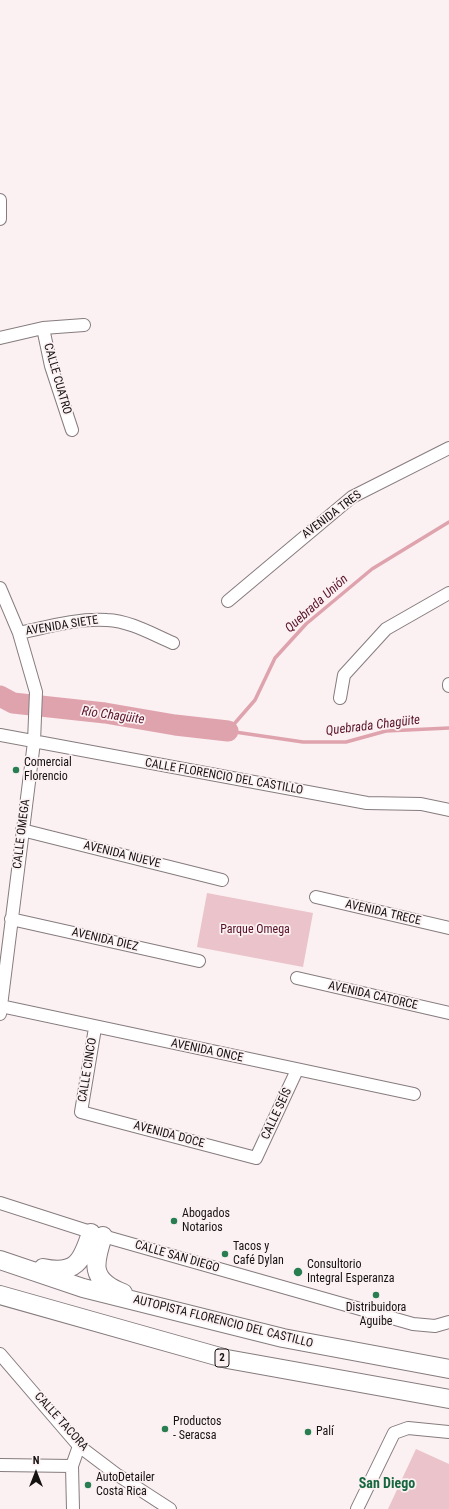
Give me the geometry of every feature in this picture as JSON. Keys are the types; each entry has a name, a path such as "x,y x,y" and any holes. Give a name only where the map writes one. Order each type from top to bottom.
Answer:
{"highway":[{"path":"2,1261 56,1270 66,1270 74,1266 84,1256 97,1234"},
{"path":"97,1234 95,1266 97,1272 106,1284 121,1292 159,1303 180,1313"},
{"name":"AUTOPISTA FLORENCIO DEL CASTILLO","path":"2,1261 83,1288 282,1338 449,1369"},
{"name":"2","path":"0,1295 227,1359 449,1399"}],"street":[{"path":"0,200 0,219"},
{"path":"0,338 43,328 84,325"},
{"name":"CALLE CUATRO","path":"43,328 51,366 72,430"},
{"name":"AVENIDA TRES","path":"228,601 352,497 449,448"},
{"name":"CALLE OMEGA","path":"0,588 19,633 36,692 34,742 1,1010"},
{"path":"340,698 344,675 386,629 449,593"},
{"name":"AVENIDA SIETE","path":"19,633 75,622 107,620 132,625 173,643"},
{"name":"CALLE FLORENCIO DEL CASTILLO","path":"0,735 367,803 421,804 449,810"},
{"name":"AVENIDA NUEVE","path":"22,830 222,880"},
{"name":"AVENIDA TRECE","path":"316,897 449,928"},
{"name":"AVENIDA DIEZ","path":"11,919 199,961"},
{"name":"AVENIDA CATORCE","path":"297,978 449,1013"},
{"name":"AVENIDA ONCE","path":"1,1010 414,1094"},
{"name":"CALLE CINCO","path":"81,1112 95,1028"},
{"name":"CALLE SEÍS","path":"256,1158 297,1070"},
{"name":"AVENIDA DOCE","path":"81,1112 256,1158"},
{"name":"CALLE SAN DIEGO","path":"0,1204 97,1234 413,1324 435,1326 449,1322"},
{"name":"CALLE TACORA","path":"0,1354 79,1446 116,1474 170,1509"},
{"path":"357,1509 394,1433 408,1428 449,1432"},
{"path":"73,1509 72,1466 79,1446"},
{"path":"0,1465 72,1466"}],"green space":[{"name":"Parque Omega","path":"207,893 313,913 303,967 197,947"},
{"path":"416,1449 449,1464 449,1509 388,1509"}],"waterway":[{"name":"Quebrada Unión","path":"228,731 255,700 275,658 306,624 372,569 449,522"},
{"name":"Río Chagüite","path":"0,696 13,703 105,713 175,725 228,731"},
{"name":"Quebrada Chagüite","path":"228,731 303,742 346,742 386,731 449,728"}],"place":[{"name":"Comercial Florencio","path":"16,770"},
{"name":"Abogados Notarios","path":"174,1221"},
{"name":"Tacos y Café Dylan","path":"225,1254"},
{"name":"Consultorio Integral Esperanza","path":"298,1272"},
{"name":"Distribuidora Aguibe","path":"376,1295"},
{"name":"Productos - Seracsa","path":"165,1429"},
{"name":"Palí","path":"308,1432"},
{"name":"AutoDetailer Costa Rica","path":"88,1485"}],"district":[{"name":"San Diego","path":"387,1484"}]}
